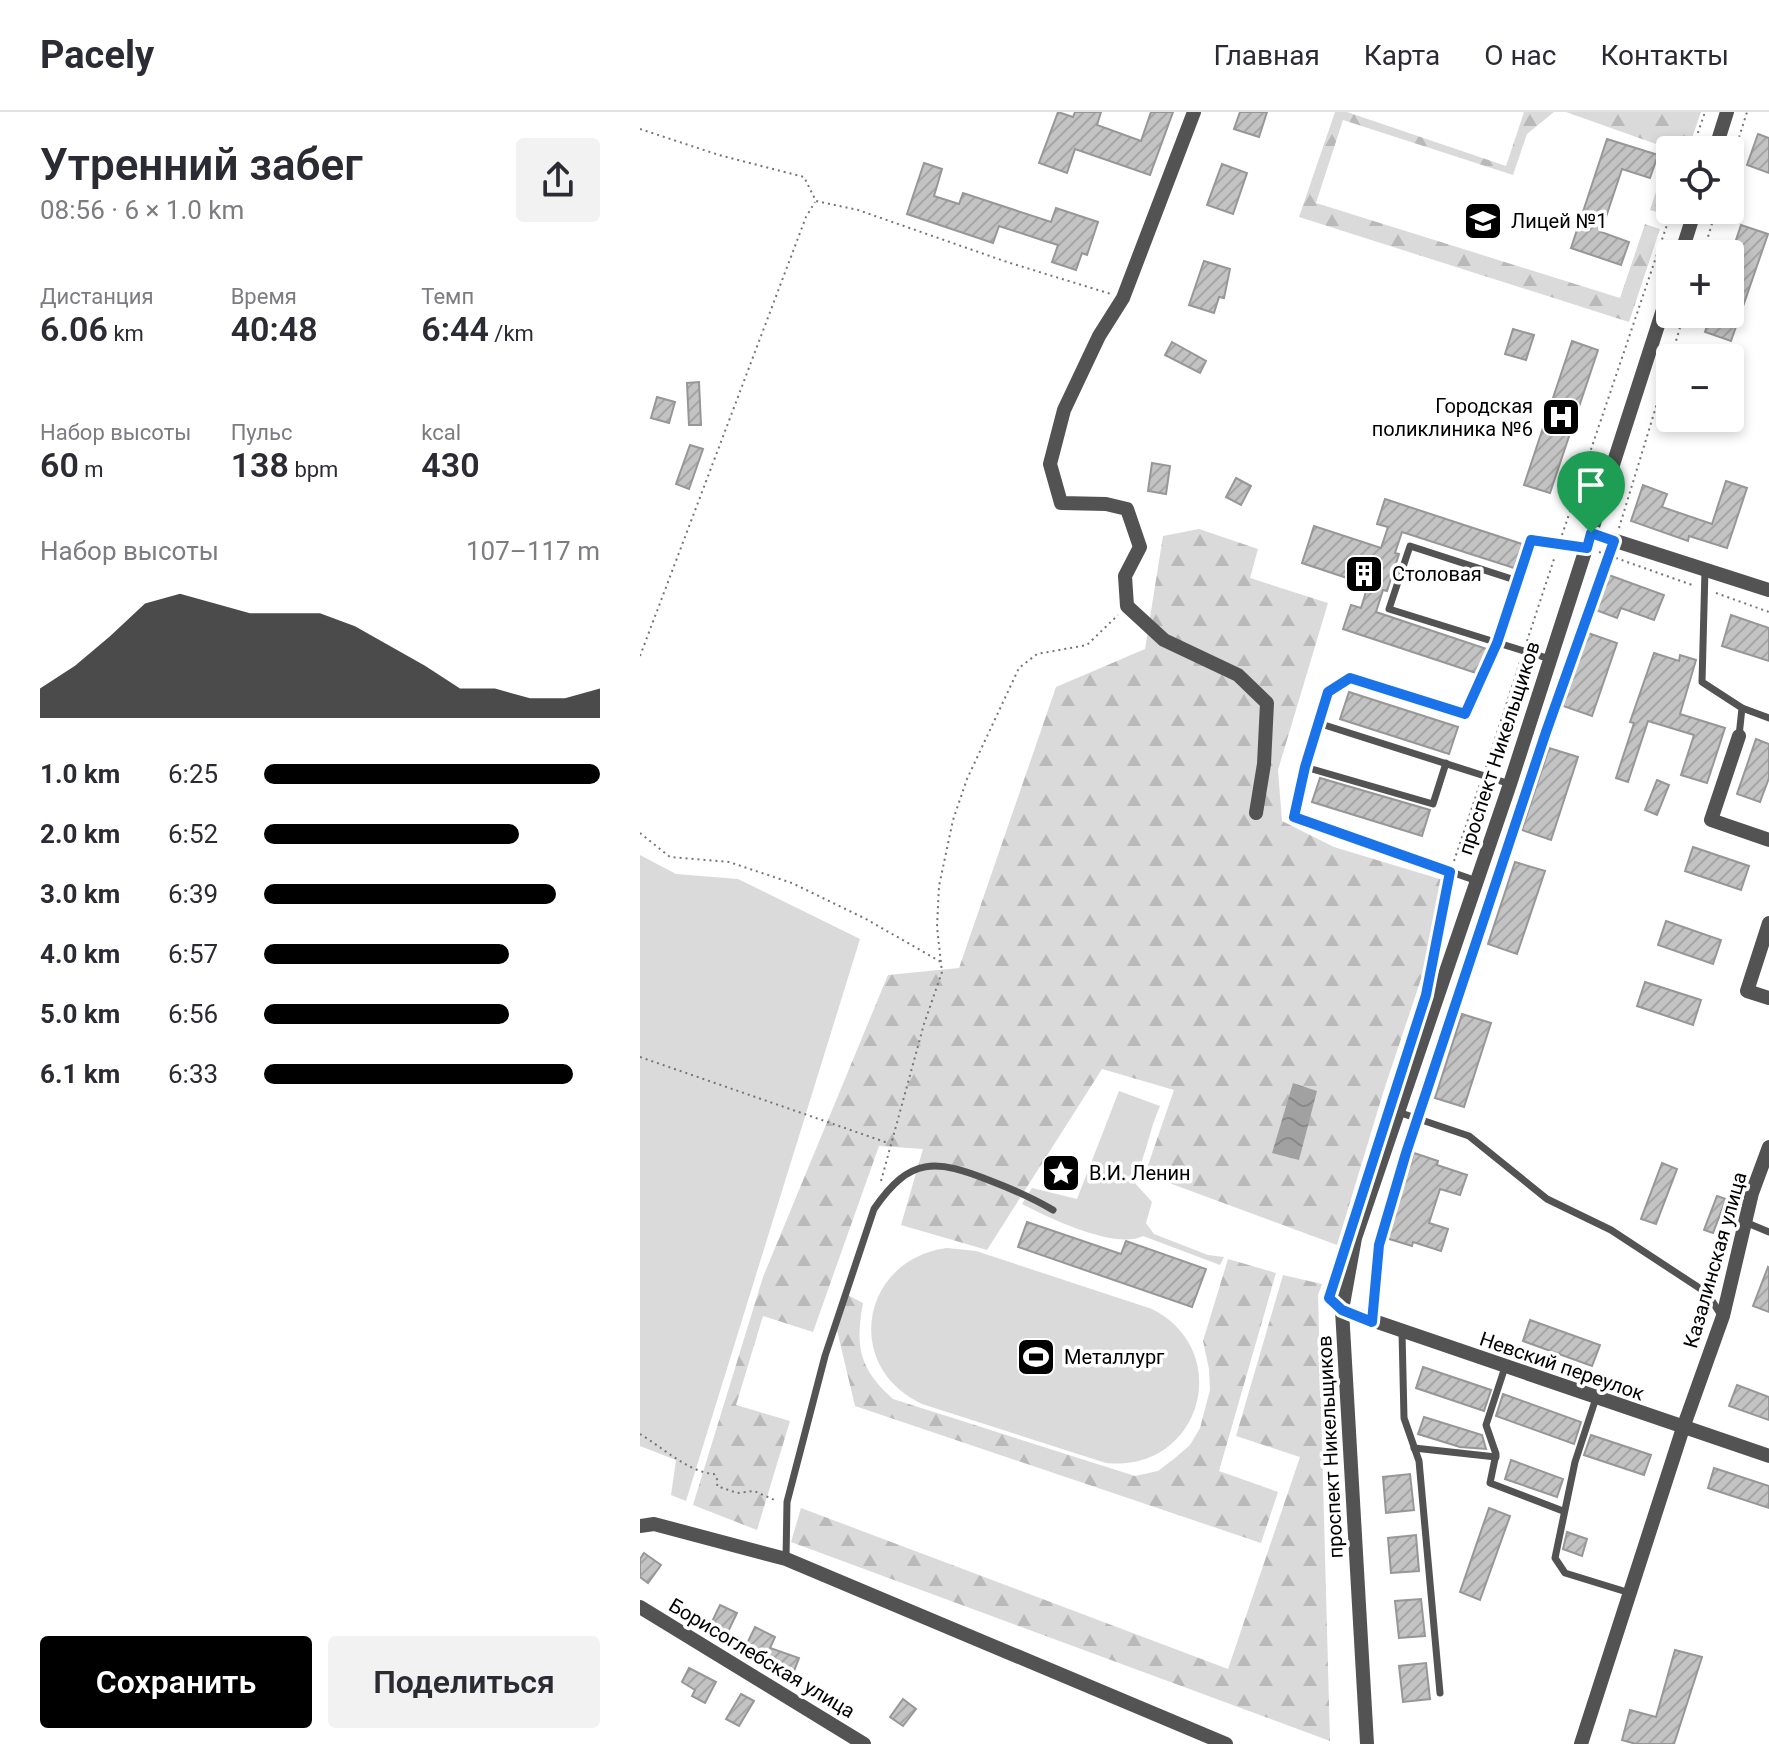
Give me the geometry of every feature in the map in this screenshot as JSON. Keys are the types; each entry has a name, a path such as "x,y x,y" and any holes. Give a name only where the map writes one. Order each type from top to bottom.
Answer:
{"street":[{"path":"1194,112 1123,298 1099,336 1064,410 1050,464 1061,503 1106,504 1127,509 1140,547 1125,576 1127,606 1164,640 1238,675 1267,703 1264,764 1256,813"},
{"path":"1719,136 1727,112"},
{"name":"проспект Никельщиков","path":"1367,1744 1342,1310 1355,1238 1510,784 1657,328"},
{"path":"1589,540 1769,590"},
{"path":"1739,736 1711,820 1769,840"},
{"path":"1769,923 1747,991 1769,998"},
{"name":"Казалинская улица","path":"1581,1744 1683,1428 1723,1316 1752,1193 1769,1147"},
{"name":"Невский переулок","path":"1342,1310 1769,1456"},
{"path":"640,1526 654,1524 786,1559 1226,1744"},
{"name":"Борисоглебская улица","path":"640,1607 864,1744"}],"lane":[{"path":"1477,881 1294,817 1305,767 1328,692 1350,678 1465,714 1497,643 1531,540 1589,540"},
{"path":"1518,581 1410,546 1389,609 1550,659"},
{"path":"1705,570 1702,682 1742,708 1769,718"},
{"path":"1739,736 1742,708"},
{"path":"1318,723 1510,784"},
{"path":"1305,767 1433,804 1446,763"},
{"path":"1398,1112 1469,1136 1547,1199 1611,1230 1707,1293 1723,1316"},
{"path":"786,1559 787,1502 825,1356 874,1209 888,1189 910,1171 936,1164 991,1181 1053,1210"},
{"path":"1745,1222 1769,1232"},
{"path":"1402,1332 1404,1418 1419,1461 1440,1693"},
{"path":"1505,1367 1486,1425 1496,1457 1490,1483 1563,1511"},
{"path":"1596,1398 1575,1462 1555,1558 1565,1573 1630,1593"},
{"path":"1414,1448 1496,1457"}],"path":[{"path":"1697,136 1705,112"},
{"path":"1739,136 1747,112"},
{"path":"640,129 719,155 804,177 816,201"},
{"path":"816,201 858,210 1123,298"},
{"path":"640,656 806,217 816,201"},
{"path":"1429,979 1450,872 1667,224"},
{"path":"1372,1322 1379,1245 1418,1119 1546,732 1612,548 1656,405"},
{"path":"1589,540 1704,589 1769,612"},
{"path":"880,1183 942,972 937,927 939,886 953,820 967,779 1019,668 1037,654 1087,645 1127,606"},
{"path":"640,833 670,857 729,862 792,883 866,919 942,963"},
{"path":"640,1057 890,1143"},
{"path":"640,1434 686,1463 714,1474 717,1486 737,1493 754,1491 772,1501 787,1502"}],"green space":[{"path":"1335,112 1347,112 1506,166 1524,112 1554,112 1527,134 1513,175 1343,120 1316,203 1620,298 1645,224 1660,229 1629,322 1299,217"},
{"path":"1566,112 1701,112 1693,136 1656,136 1656,144"},
{"path":"1656,192 1656,212 1650,210"},
{"path":"1199,529 1258,549 1250,578 1328,603 1278,770 1282,821 1334,847 1453,883 1384,1090 1337,1245 1145,1174 1174,1090 1102,1069 987,1250 901,1225 923,1149 879,1146 813,1332 763,1316 736,1405 790,1421 757,1530 693,1505 763,1277 888,975 959,968 1056,687 1145,649 1163,536"},
{"path":"640,855 676,874 738,879 860,939 686,1501 671,1495 676,1460 640,1446"},
{"path":"1119,1091 1160,1106 1133,1181 1152,1202 1146,1223 1154,1234 1208,1255 1224,1257 1220,1265 1143,1236 1116,1239 1100,1236 1022,1204 1032,1188 1077,1199"},
{"name":"Металлург","path":"947,1248 976,1251 1152,1309 1178,1328 1193,1353 1199,1379 1196,1406 1184,1430 1165,1449 1138,1461 1106,1463 922,1404 897,1387 880,1366 872,1341 872,1316 880,1292 896,1272 918,1256"},
{"path":"1228,1259 1276,1273 1219,1471 1278,1492 1261,1543 855,1406 836,1326 846,1294 863,1303 860,1332 862,1356 873,1377 893,1399 1135,1476 1158,1471 1190,1445 1200,1428 1210,1390 1203,1341"},
{"path":"1283,1275 1322,1284 1318,1295 1330,1741 791,1542 801,1508 1228,1669 1300,1457 1236,1436"}],"water":[{"path":"1293,1083 1317,1091 1299,1160 1272,1153"}],"building":[{"path":"1058,112 1073,117 1075,112 1101,112 1097,125 1141,141 1151,112 1173,112 1150,175 1075,149 1067,173 1039,163"},
{"path":"1240,112 1267,112 1259,137 1234,129"},
{"path":"1758,134 1769,138 1769,173 1747,165"},
{"path":"1607,139 1656,154 1650,178 1622,169 1601,232 1629,242 1621,265 1571,248"},
{"path":"924,163 942,169 934,196 959,204 963,193 1051,222 1056,208 1098,222 1087,255 1082,253 1076,270 1052,262 1058,245 999,226 993,243 907,214"},
{"path":"1222,164 1247,173 1233,214 1207,205"},
{"path":"1741,225 1768,234 1744,303 1744,240 1736,240"},
{"path":"1204,261 1230,269 1224,298 1219,297 1214,313 1189,305"},
{"path":"1706,328 1735,328 1731,341 1705,332"},
{"path":"1513,329 1534,335 1526,360 1505,354"},
{"name":"Городская поликлиника №6","path":"1572,341 1598,350 1550,493 1524,485"},
{"path":"1172,342 1206,361 1200,373 1165,355"},
{"path":"699,382 701,425 689,425 687,383"},
{"path":"657,397 675,402 669,423 651,418"},
{"path":"690,445 703,449 689,489 676,484"},
{"path":"1152,463 1170,466 1166,494 1148,491"},
{"path":"1236,478 1251,486 1241,505 1226,497"},
{"path":"1726,481 1747,488 1727,548 1689,536 1688,541 1631,521 1643,485 1667,494 1662,507 1712,524"},
{"path":"1385,499 1522,544 1514,568 1402,532 1395,553 1399,554 1387,591 1383,590 1376,612 1487,649 1476,673 1343,629 1351,605 1361,608 1368,585 1302,563 1314,526 1381,548 1388,527 1377,524"},
{"path":"1606,574 1664,595 1654,620 1621,608 1617,618 1593,609"},
{"path":"1731,615 1769,628 1769,661 1722,646"},
{"path":"1588,633 1617,643 1592,716 1563,706"},
{"path":"1654,653 1679,661 1680,655 1696,660 1680,714 1725,728 1707,783 1681,775 1694,735 1648,721 1628,782 1616,778 1634,723 1630,722"},
{"path":"1349,692 1458,727 1449,754 1340,719"},
{"path":"1756,739 1769,744 1769,778 1760,802 1737,794"},
{"path":"1549,748 1578,757 1551,840 1522,830"},
{"path":"1320,778 1430,810 1422,836 1312,802"},
{"path":"1657,780 1669,785 1657,815 1645,810"},
{"path":"1693,847 1749,866 1741,890 1685,871"},
{"path":"1515,862 1545,871 1517,954 1488,944"},
{"path":"1666,921 1721,940 1713,964 1658,945"},
{"path":"1645,982 1701,1000 1693,1025 1637,1006"},
{"path":"1462,1014 1491,1023 1464,1107 1435,1098"},
{"path":"1414,1153 1467,1175 1460,1195 1440,1189 1429,1223 1448,1229 1441,1251 1386,1238"},
{"path":"1662,1163 1677,1169 1656,1224 1641,1219"},
{"path":"1717,1196 1726,1199 1713,1233 1704,1230"},
{"path":"1027,1222 1121,1254 1126,1241 1206,1269 1192,1307 1018,1247"},
{"path":"1769,1268 1769,1312 1753,1306"},
{"path":"1530,1320 1600,1345 1592,1366 1523,1341"},
{"path":"1423,1367 1491,1390 1484,1411 1416,1388"},
{"path":"1737,1385 1769,1397 1769,1420 1729,1406"},
{"path":"1503,1394 1581,1422 1574,1444 1496,1416"},
{"path":"1424,1417 1482,1435 1486,1449 1460,1447 1418,1434"},
{"path":"1591,1435 1651,1455 1644,1475 1584,1455"},
{"path":"1511,1460 1563,1479 1557,1497 1505,1479"},
{"path":"1714,1468 1769,1486 1769,1508 1708,1488"},
{"path":"1410,1474 1414,1510 1386,1513 1383,1477"},
{"path":"1489,1508 1510,1516 1480,1600 1460,1592"},
{"path":"1567,1532 1587,1539 1582,1556 1563,1549"},
{"path":"1416,1535 1419,1571 1391,1573 1388,1538"},
{"path":"644,1553 661,1565 648,1583 640,1577 640,1559"},
{"path":"1421,1599 1425,1636 1399,1638 1395,1601"},
{"path":"720,1605 737,1613 725,1638 708,1630"},
{"path":"755,1627 775,1637 770,1648 799,1658 792,1676 743,1652"},
{"path":"1675,1650 1702,1657 1674,1744 1636,1744 1622,1740 1630,1710 1656,1717"},
{"path":"1426,1663 1430,1699 1403,1702 1399,1666"},
{"path":"689,1668 716,1682 705,1703 692,1696 695,1690 682,1682"},
{"path":"741,1694 754,1701 739,1726 726,1719"},
{"path":"903,1699 916,1709 903,1726 890,1717"}],"place":[{"name":"Лицей №1","path":"1483,221"},
{"name":"Городская поликлиника №6","path":"1561,417"},
{"name":"Столовая","path":"1364,574"},
{"name":"В.И. Ленин","path":"1061,1173"},
{"name":"Металлург","path":"1036,1357"}],"route":[{"path":"1591,533 1614,541 1546,732 1406,1153 1379,1245 1372,1322 1342,1310 1329,1298 1426,995 1450,872 1294,817 1305,767 1328,692 1350,678 1465,714 1497,643 1531,540 1587,548 1591,533"}]}
